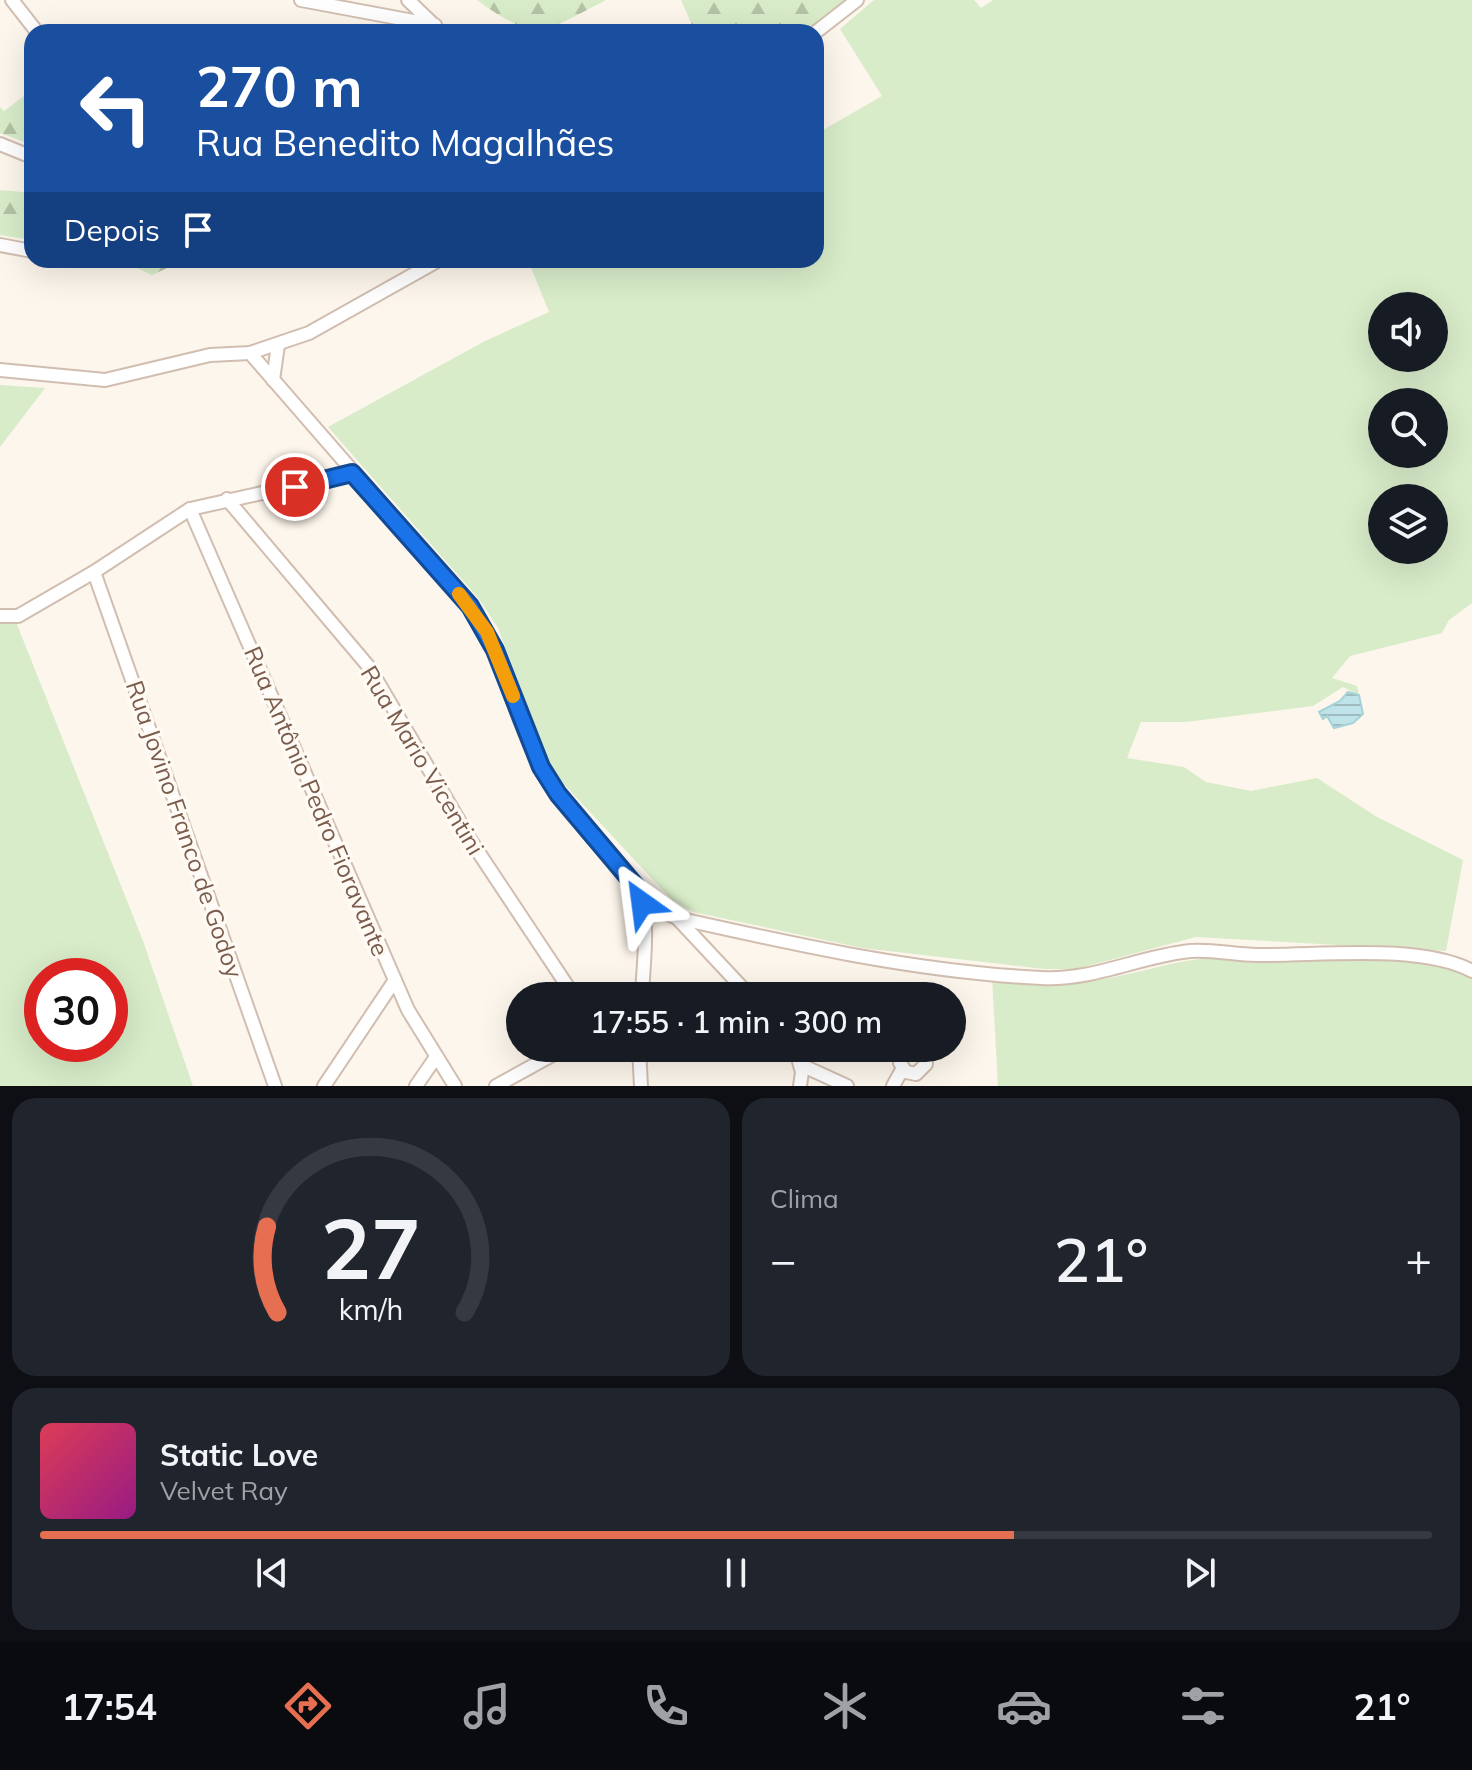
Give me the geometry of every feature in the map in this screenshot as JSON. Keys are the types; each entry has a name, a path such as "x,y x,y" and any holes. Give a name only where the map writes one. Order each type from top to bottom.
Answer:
{"street":[{"path":"12,0 31,24"},
{"path":"301,0 418,24"},
{"path":"408,0 433,24"},
{"path":"824,26 857,0"},
{"path":"0,144 24,154"},
{"path":"0,245 24,250"},
{"path":"0,370 105,380 210,355 250,353 309,333 425,268"},
{"path":"273,380 278,345"},
{"path":"250,353 470,606 487,632 541,767 558,794 638,889 642,903 642,982"},
{"path":"0,616 18,616 94,572 190,509 352,473"},
{"name":"Rua Mario Vicentini","path":"227,499 369,667 471,841 565,982"},
{"name":"Rua Antônio Pedro Fioravante","path":"190,509 408,1010 455,1086"},
{"name":"Rua Jovino Franco de Godoy","path":"94,572 275,1086"},
{"path":"642,903 677,918 846,955 1040,978 1088,975 1191,951 1409,956 1446,960 1472,971"},
{"path":"677,918 737,982"},
{"path":"324,1086 395,980"},
{"path":"416,1086 436,1057"},
{"path":"496,1086 540,1062"},
{"path":"640,1062 641,1086"},
{"path":"800,1062 800,1086"},
{"path":"893,1086 903,1068 901,1062"},
{"path":"903,1068 916,1074 925,1069 926,1062"},
{"path":"801,1065 847,1086"}],"green space":[{"path":"477,0 606,0 559,24 517,24"},
{"path":"681,0 846,0 815,24 692,24"},
{"path":"874,0 974,0 981,8 993,0 1472,0 1472,603 1449,620 1442,633 1350,656 1332,678 1357,686 1359,695 1343,687 1313,706 1186,722 1141,722 1127,758 1184,767 1206,782 1251,791 1317,778 1377,817 1463,860 1446,951 1196,937 1076,969 1044,969 862,948 693,912 672,900 560,780 550,766 498,628 479,599 328,427 485,341 549,312 531,268 824,268 824,129 882,96 840,29"},
{"path":"24,96 24,142 0,133 0,107 4,111"},
{"path":"0,190 24,192 24,239 0,235"},
{"path":"137,268 167,268 152,275"},
{"path":"0,385 45,388 0,447"},
{"path":"0,622 16,622 143,941 193,1086 0,1086"},
{"path":"1211,958 1382,959 1415,962 1472,979 1472,1086 998,1086 992,978 1038,982 1083,981"}],"water":[{"path":"1348,692 1359,695 1363,714 1353,723 1334,728 1327,716 1323,719 1319,712 1340,701"}],"slow traffic":[{"path":"459,594 487,632 513,696"}],"route":[{"path":"295,487 352,473 470,606 495,650 541,767 558,794 638,889 642,903"}]}
